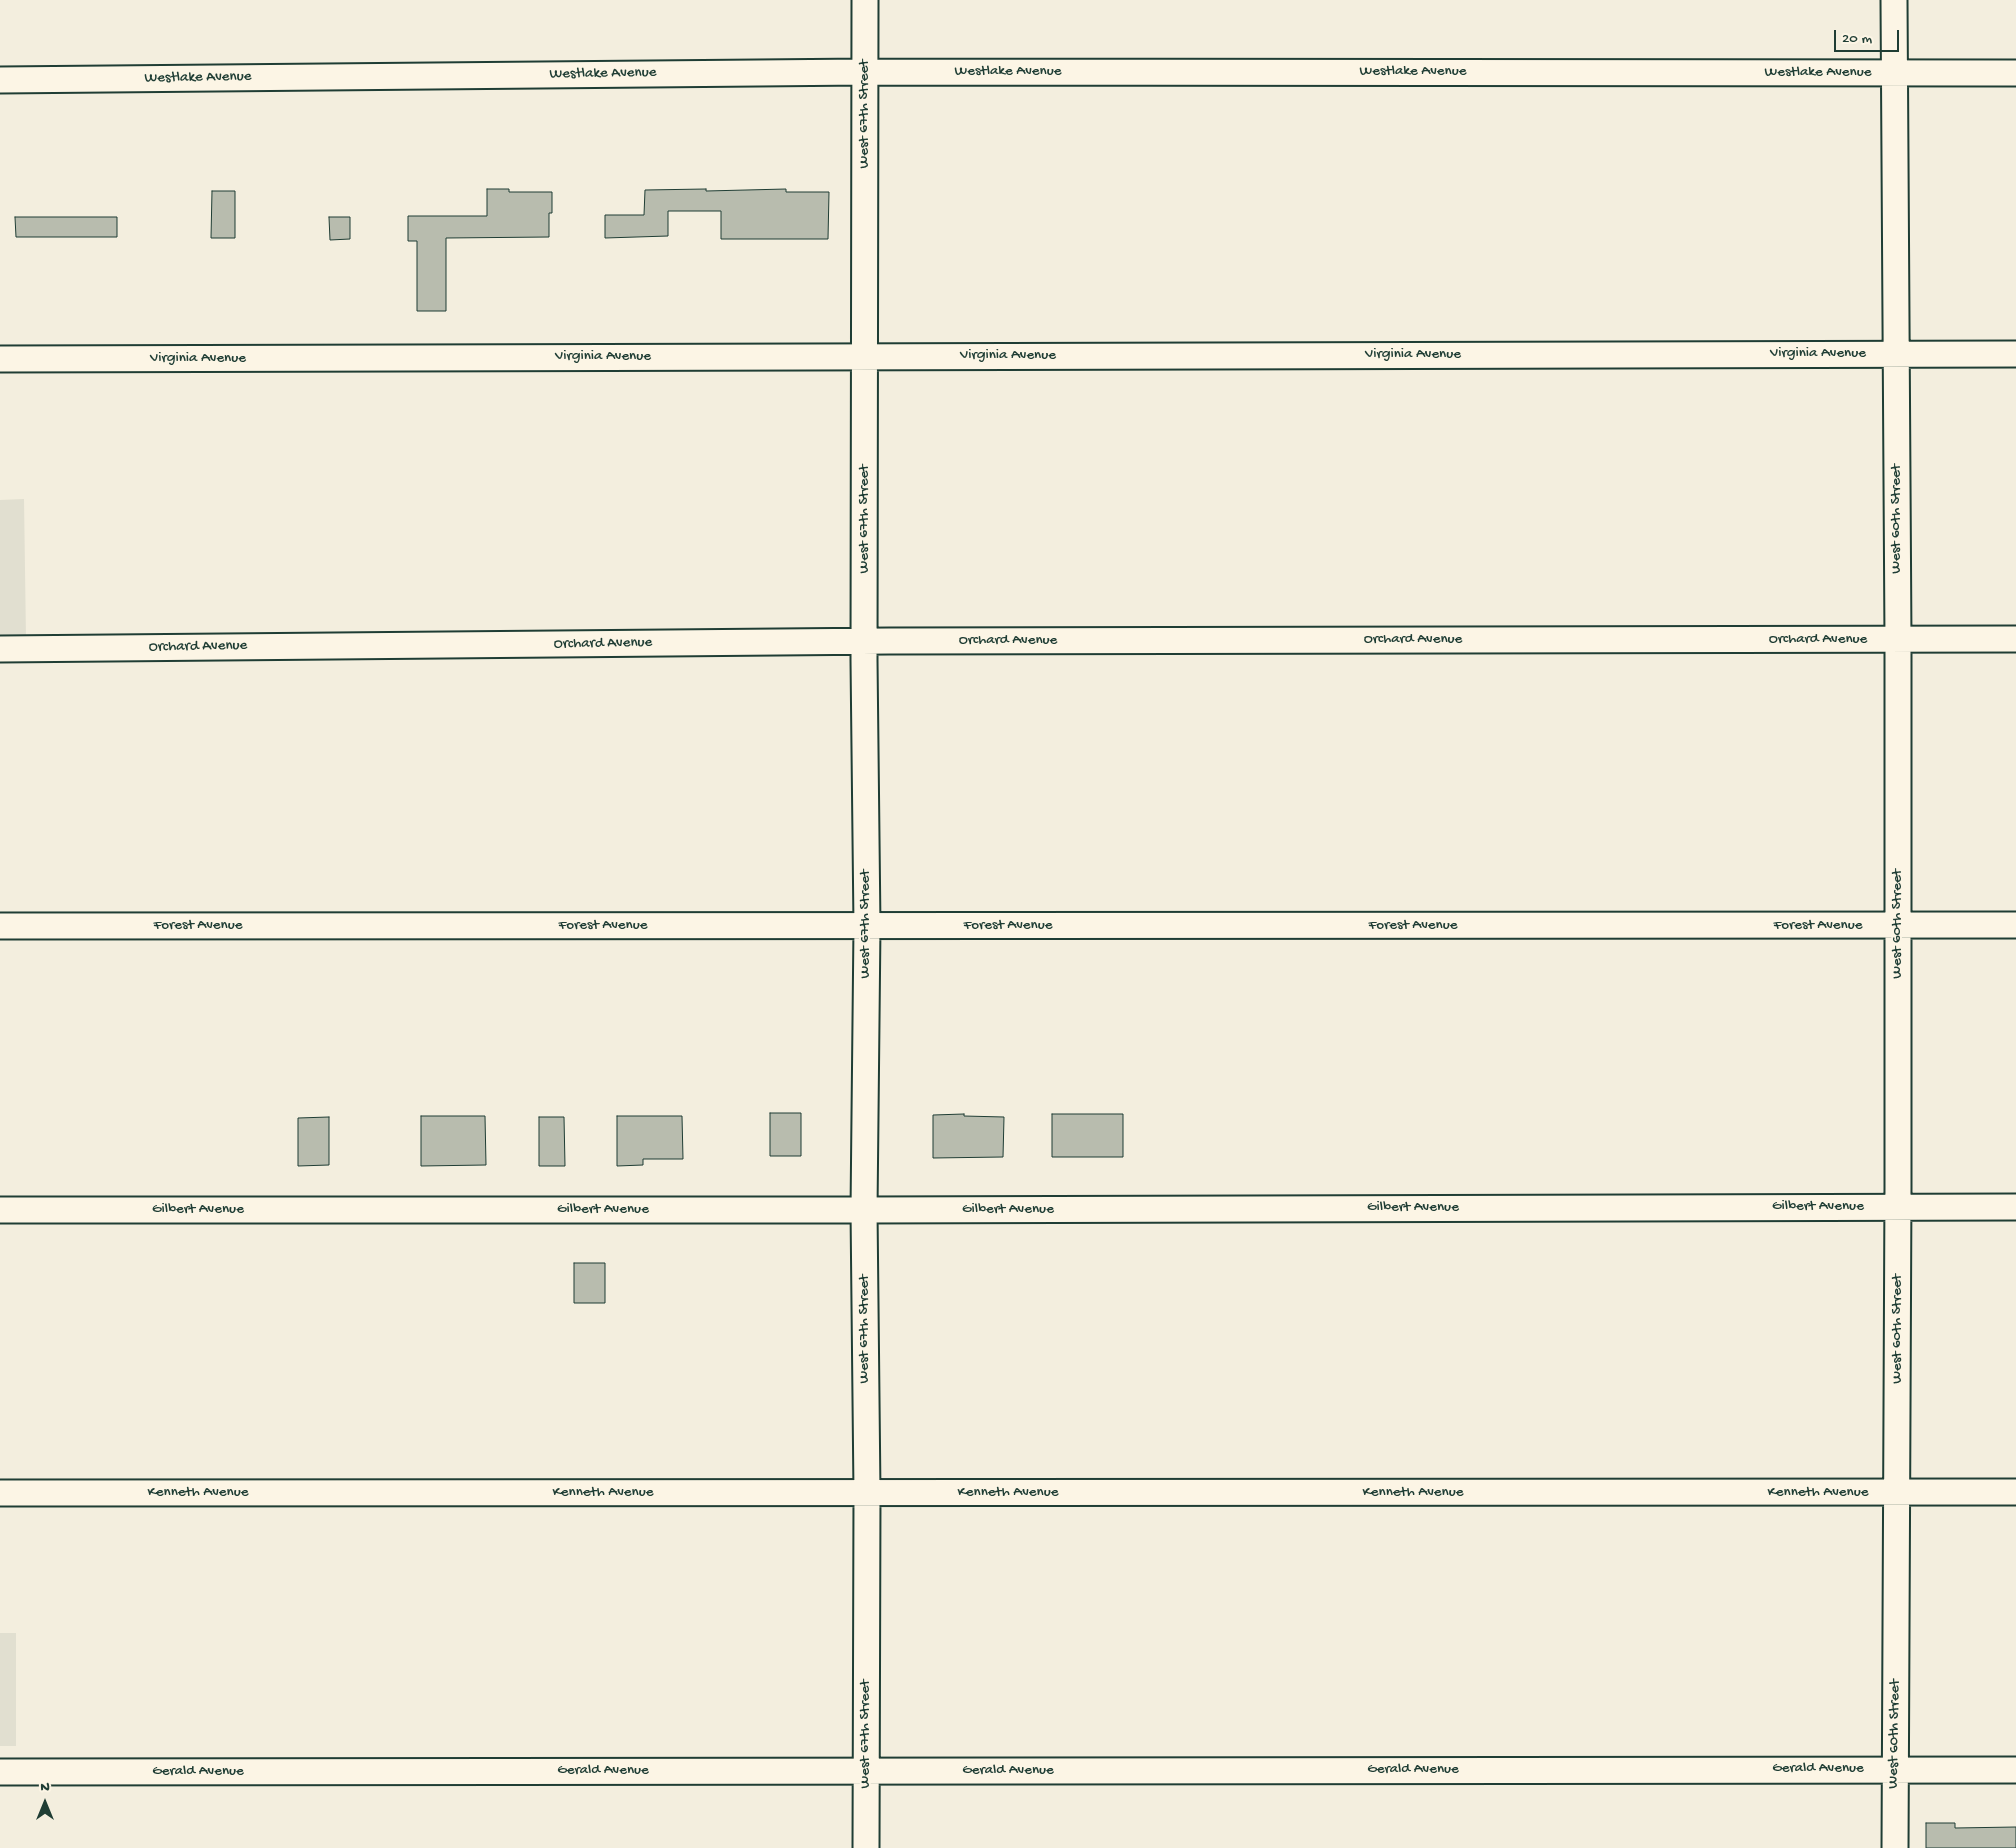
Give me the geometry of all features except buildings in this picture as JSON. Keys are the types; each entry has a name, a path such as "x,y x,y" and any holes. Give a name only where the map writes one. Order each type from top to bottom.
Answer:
{"street":[{"name":"West 67th Street","path":"865,0 864,641 867,926 864,1210 867,1493 866,1848"},
{"name":"West 60th Street","path":"1894,0 1898,640 1898,1492 1895,1848"},
{"name":"Westlake Avenue","path":"0,80 865,72 2016,73"},
{"name":"Virginia Avenue","path":"0,359 2016,354"},
{"name":"Orchard Avenue","path":"0,649 864,641 2016,640"},
{"name":"Forest Avenue","path":"0,926 2016,926"},
{"name":"Gilbert Avenue","path":"0,1210 2016,1207"},
{"name":"Kenneth Avenue","path":"0,1493 2016,1492"},
{"name":"Gerald Avenue","path":"0,1772 2016,1770"}],"shaded area":[{"path":"24,499 26,639 0,640 0,500"},
{"path":"0,1633 16,1633 16,1746 0,1746"}]}
